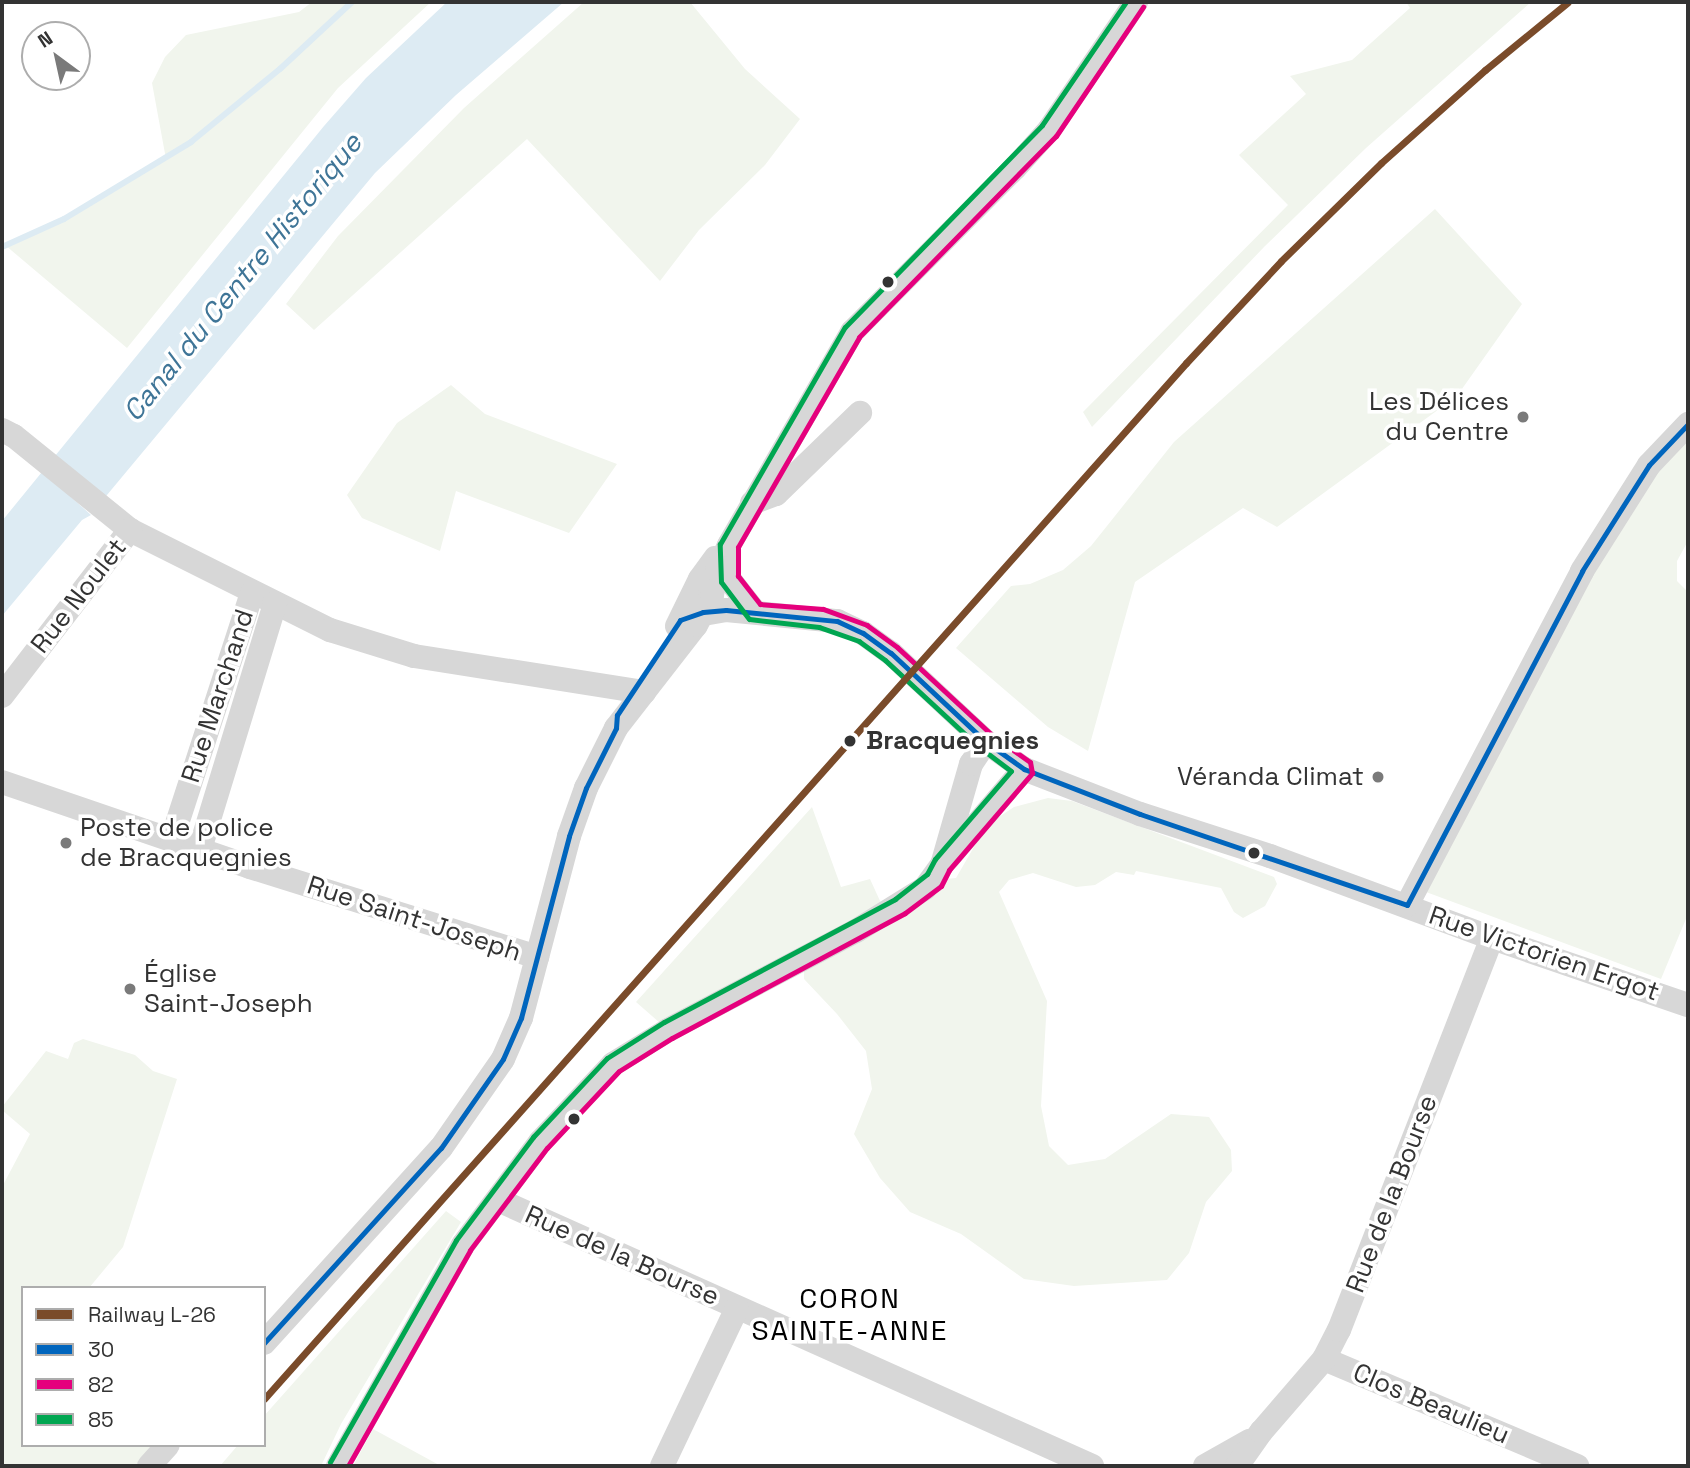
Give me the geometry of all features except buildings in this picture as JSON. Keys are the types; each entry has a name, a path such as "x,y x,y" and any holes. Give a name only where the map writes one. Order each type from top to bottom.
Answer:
{"street":[{"path":"266,1341 441,1148 511,1044 569,836 586,788 616,728 617,715 718,611 717,570 721,553 852,332 1015,168 1048,130 1136,2"},
{"path":"752,503 776,494 860,413"},
{"path":"1407,905 1582,571 1649,465 1688,424"},
{"path":"2,430 121,524 330,631 414,656 638,691"},
{"name":"Rue Noulet","path":"2,696 121,524"},
{"path":"674,655 710,631 729,579 721,553"},
{"path":"638,691 718,611 721,553"},
{"name":"Rue Marchand","path":"172,839 252,593"},
{"name":"Rue Marchand","path":"200,849 275,604"},
{"name":"Rue Victorien Ergot","path":"718,611 829,620 863,633 891,653 986,742 1024,769 1140,814 1688,1005"},
{"path":"338,1466 463,1245 540,1142 613,1064 668,1030 900,906 934,880 942,865 971,764 986,742"},
{"path":"942,865 1024,769"},
{"name":"Rue Saint-Joseph","path":"2,782 250,867 537,957"},
{"name":"Rue de la Bourse","path":"1237,1466 1261,1432 1324,1359 1339,1330 1492,938"},
{"name":"Rue de la Bourse","path":"505,1191 737,1308 1092,1466"},
{"path":"662,1466 737,1308"},
{"name":"Clos Beaulieu","path":"1324,1359 1577,1466"},
{"name":"Rue de la Bourse","path":"1205,1466 1238,1450 1261,1432"},
{"path":"149,1466 166,1447"}],"shaded area":[{"path":"312,2 431,2 338,88 127,348 5,245 64,219 166,159 152,83 165,57 186,35 299,12"},
{"path":"584,2 690,2 745,69 800,119 765,165 699,230 660,281 527,139 314,330 286,304 338,236 464,108"},
{"path":"1406,2 1531,2 1366,148 1265,246 1092,427 1083,412 1288,205 1239,155 1306,94 1290,76 1352,60 1410,8"},
{"path":"1435,209 1522,304 1457,396 1277,527 1243,508 1135,582 1088,751 1048,727 956,648 1011,586 1030,584 1063,570 1091,546 1174,442"},
{"path":"451,385 485,414 617,464 569,533 456,491 440,551 362,518 347,495 397,423"},
{"path":"1688,424 1688,541 1677,561 1677,581 1688,592 1688,914 1661,979 1426,892 1582,571"},
{"path":"1048,798 1072,801 1274,877 1277,884 1265,906 1243,918 1234,912 1221,888 1136,871 1134,875 1116,872 1095,885 1076,887 1033,873 1009,880 999,892 1047,1001 1041,1106 1049,1146 1068,1165 1105,1159 1171,1114 1209,1117 1231,1150 1232,1171 1206,1202 1189,1253 1167,1280 1074,1286 1024,1279 961,1234 910,1212 880,1178 854,1134 872,1089 866,1051 837,1014 804,979 804,967 668,1030 636,1002 812,807 841,887 870,879 886,914 934,880 956,878 982,833 996,819 1014,807"},
{"path":"83,1039 135,1055 153,1071 177,1079 123,1247 91,1286 21,1286 21,1447 166,1447 149,1466 2,1466 2,1187 30,1134 2,1110 2,1107 46,1051 68,1059 74,1043"},
{"path":"446,1211 461,1222 341,1424 321,1466 220,1466 236,1447 266,1447 266,1414"},
{"path":"373,1429 441,1466 353,1466"}],"water":[{"name":"Canal du Centre Historique","path":"447,2 564,2 456,95 375,173 102,501 71,497 91,515 82,520 2,616 2,521 324,126 366,78"}],"waterway":[{"path":"2,247 64,219 191,142 280,69 352,2"}],"rail line":[{"name":"L-26","path":"266,1397 1186,363 1281,261 1381,163 1485,70 1568,2"}],"transit line":[{"name":"85","path":"330,1462 456,1240 533,1137 607,1058 664,1022 895,899 927,874 935,859 1011,771 980,748 885,660 859,641 819,627 749,619 721,582 720,544 845,327 1042,125 1126,2"},
{"name":"82","path":"348,1466 470,1250 547,1148 619,1071 672,1038 905,913 941,886 949,870 1032,773 1030,762 992,735 897,647 867,625 823,609 760,604 738,576 738,547 859,337 1056,136 1143,7"},
{"name":"30","path":"1407,905 1582,571 1649,465 1688,424"},
{"name":"30","path":"266,1341 441,1148 503,1059 521,1018 569,836 586,788 616,728 617,715 680,620 703,612 726,610 837,621 863,633 891,653 986,742 1024,769 1140,814 1407,905"}],"place":[{"name":"Les Délices du Centre","path":"1523,417"},
{"name":"Bracquegnies","path":"850,741"},
{"name":"Véranda Climat","path":"1378,777"},
{"name":"Poste de police de Bracquegnies","path":"66,843"},
{"name":"Église Saint-Joseph","path":"130,989"}],"district":[{"name":"CORON SAINTE-ANNE","path":"850,1314"}]}
